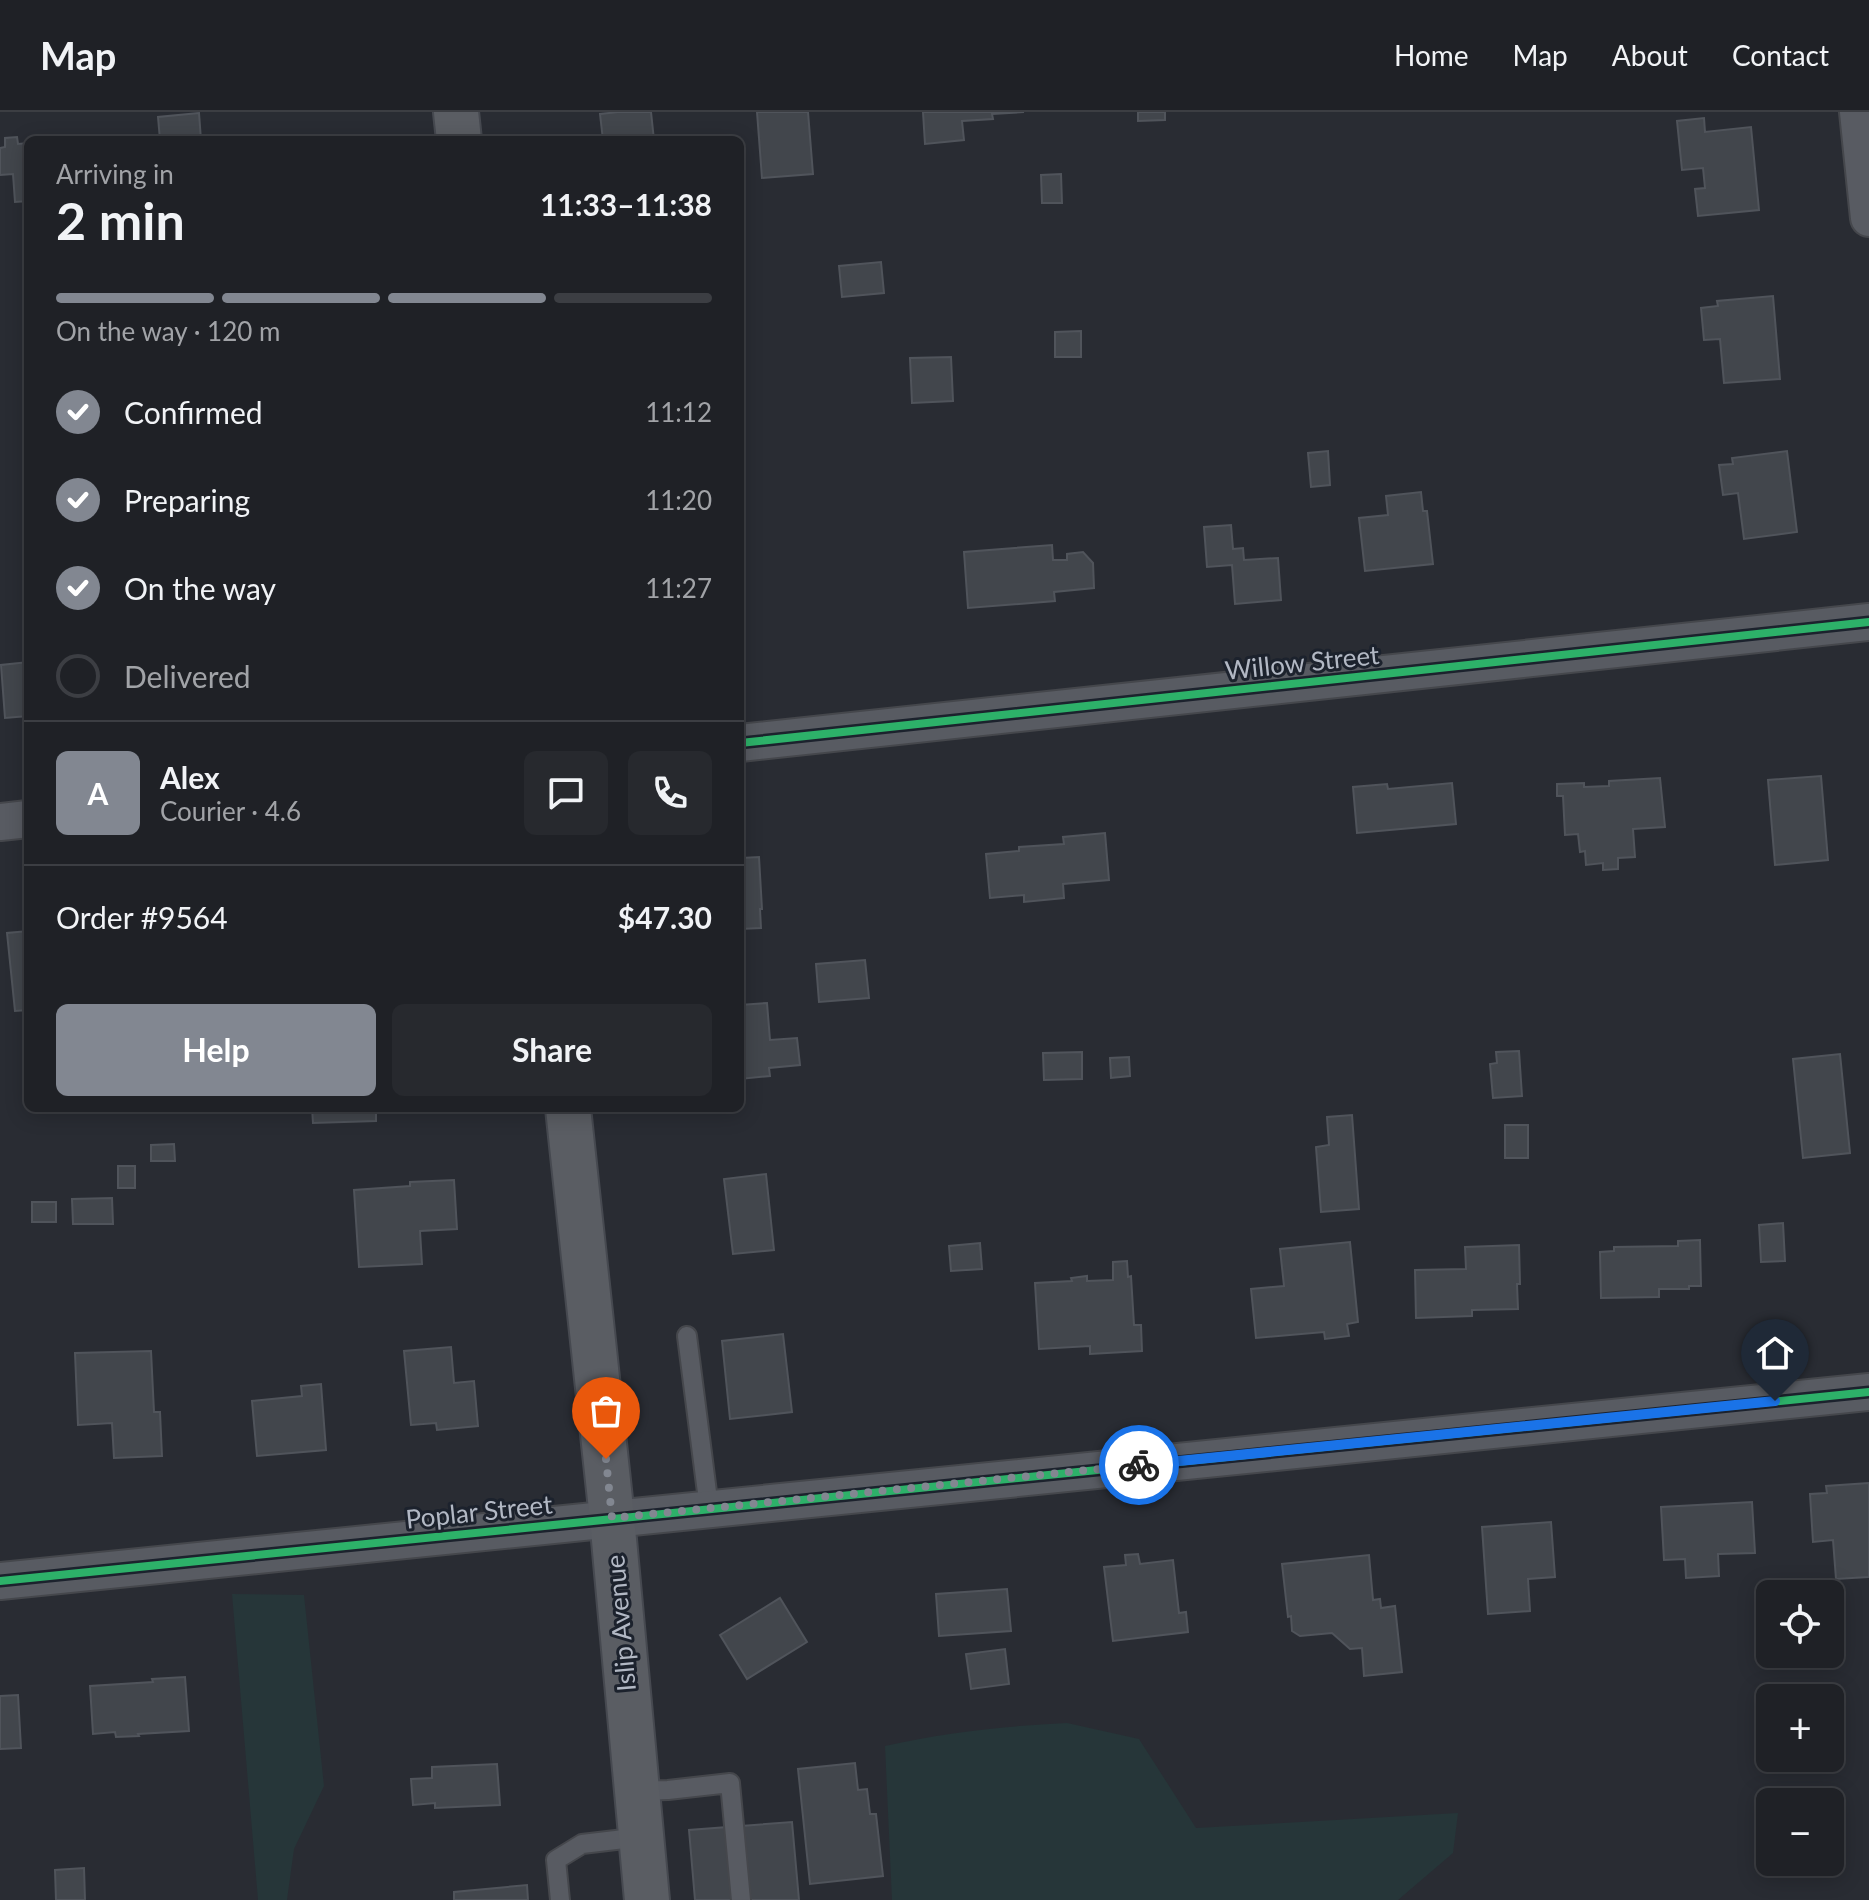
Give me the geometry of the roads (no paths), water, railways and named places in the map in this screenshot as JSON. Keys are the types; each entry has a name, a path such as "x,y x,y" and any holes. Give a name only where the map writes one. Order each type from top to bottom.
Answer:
{"main road":[{"path":"456,112 459,136"},
{"name":"Islip Avenue","path":"568,1112 612,1518 647,1900"}],"street":[{"path":"1858,112 1869,218"},
{"name":"Willow Street","path":"744,743 1869,622"},
{"path":"0,822 24,819"},
{"name":"Poplar Street","path":"0,1581 1869,1392"}],"lane":[{"path":"687,1336 709,1508"},
{"path":"637,1791 730,1783 741,1900"},
{"path":"560,1900 556,1860 582,1844 641,1837"}]}
